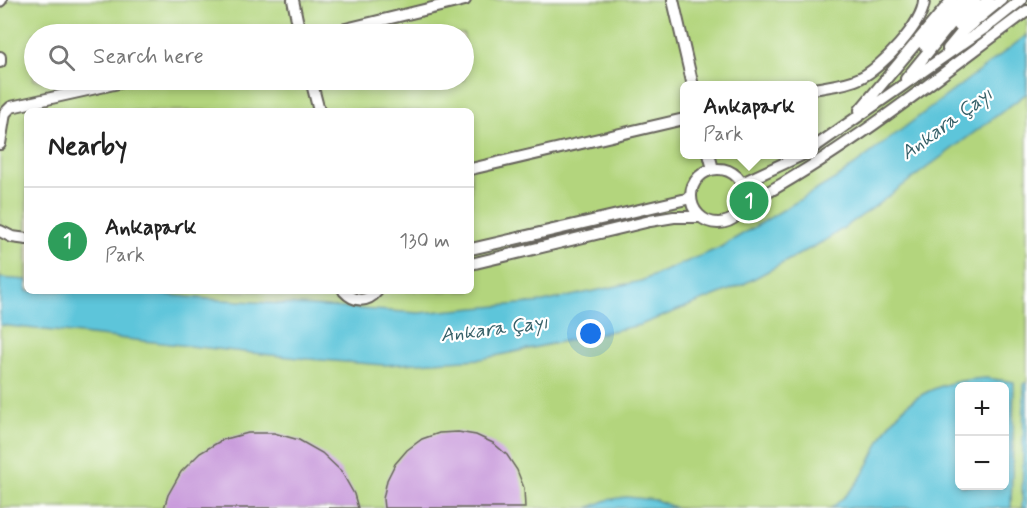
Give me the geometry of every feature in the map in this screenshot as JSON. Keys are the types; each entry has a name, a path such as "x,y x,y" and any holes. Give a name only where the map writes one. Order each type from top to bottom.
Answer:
{"lane":[{"path":"293,0 298,24"},
{"path":"366,24 465,0"},
{"path":"673,0 692,81"},
{"path":"818,88 857,80 873,72 890,55 921,15 924,0"},
{"path":"848,124 952,0"},
{"path":"872,107 963,0"},
{"path":"900,87 950,25 975,0"},
{"path":"919,75 956,29 988,0"},
{"path":"937,61 962,32 1001,0"},
{"path":"818,145 919,75 1021,0"},
{"path":"743,206 745,194 742,183 732,172 713,169 699,177 693,184 691,198 695,210 701,217 709,221 726,222 734,218 743,206 788,182 858,135 1027,11"},
{"path":"0,57 0,62"},
{"path":"0,144 5,113 11,106 85,90"},
{"path":"314,90 318,108"},
{"path":"474,168 680,120"},
{"path":"710,159 713,169"},
{"path":"742,183 793,159"},
{"path":"474,248 691,198"},
{"path":"474,263 650,221 674,217 701,217"},
{"path":"0,231 12,237 24,239"},
{"path":"347,294 362,300 368,299 374,294"}],"green space":[{"path":"0,0 1027,0 1027,508 0,508"}],"water":[{"name":"Ankara Çayı","path":"1027,35 1027,93 870,210 824,241 742,285 640,325 481,359 384,365 308,359 0,325 0,278 24,280 24,294 160,294 419,313 543,302 641,281 719,248 840,176"},
{"path":"986,378 1014,382 1011,508 831,508 860,478 889,425 899,413 924,394 955,383 955,490 1009,490 1009,382 958,382"},
{"path":"1024,383 1027,383 1027,508 1022,508"},
{"path":"626,497 656,500 676,508 588,508 607,500"}],"building":[{"path":"458,432 476,435 493,443 507,455 517,470 524,488 525,508 384,508 383,499 387,480 395,464 407,450 422,439 439,433"},
{"path":"248,433 274,433 299,440 322,453 341,471 354,494 358,508 164,508 168,495 181,472 200,453 222,440"}],"place":[{"name":"Ankapark","path":"749,201"}]}
